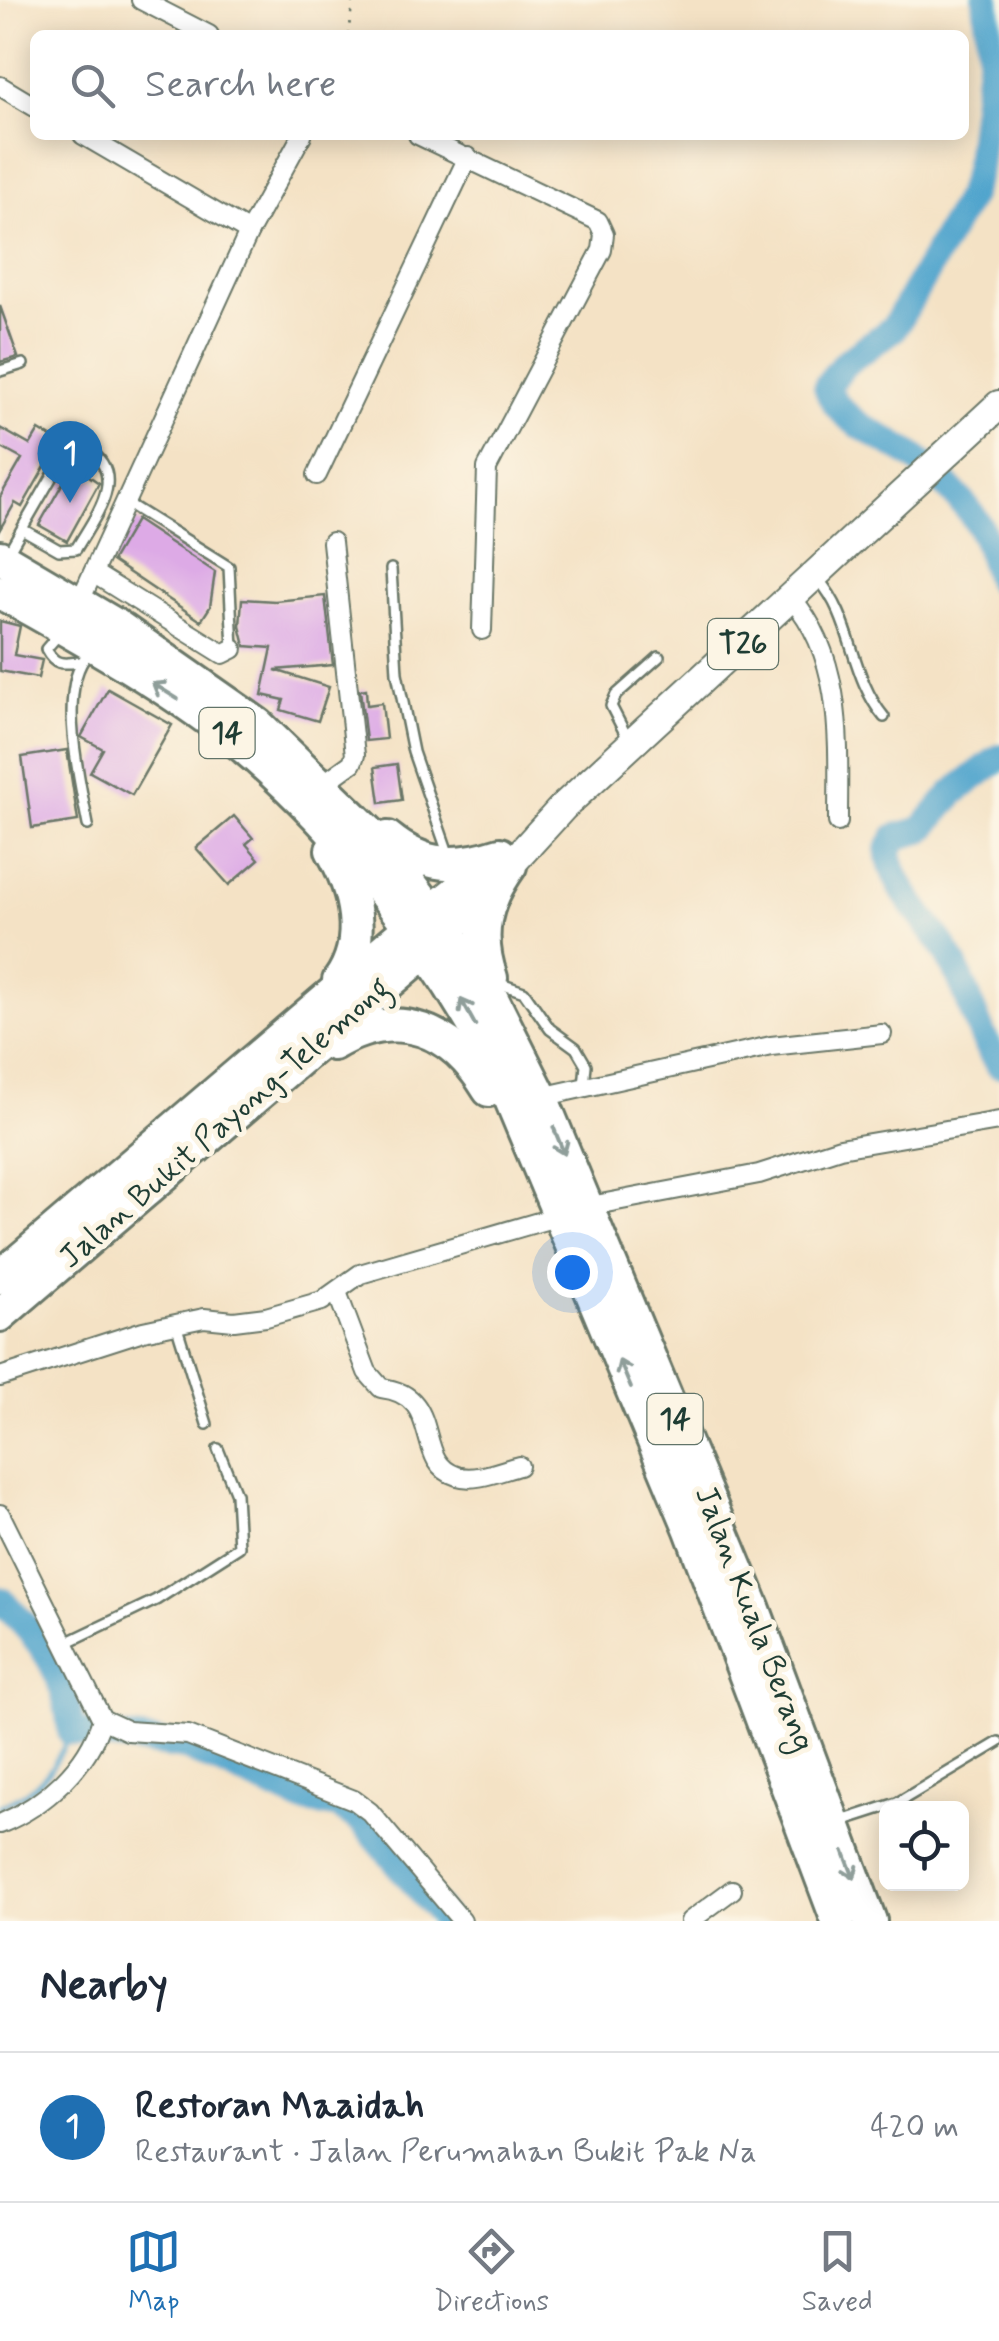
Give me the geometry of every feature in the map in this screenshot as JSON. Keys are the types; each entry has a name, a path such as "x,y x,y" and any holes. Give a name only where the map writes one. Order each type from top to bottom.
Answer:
{"highway":[{"name":"Jalan Kuala Berang","path":"2,570 76,604 107,634 257,724 509,1025 541,1097 572,1212 838,1921"},
{"path":"313,795 404,852 452,866 505,860 482,933 492,981 509,1025"},
{"path":"313,795 346,873 355,910 356,947 349,968 328,997"},
{"name":"Jalan Kuala Berang","path":"430,929 498,1066 546,1183 572,1212 753,1607 870,1921"},
{"name":"Jalan Bukit Payong-Telemong","path":"0,1276 328,997 430,929"},
{"name":"Jalan Bukit Payong-Telemong","path":"0,1316 220,1128 430,929"},
{"path":"220,1128 355,1032 403,1025 430,1032 466,1055 546,1183"}],"main road":[{"name":"T26","path":"505,860 999,405"},
{"path":"430,929 505,860"}],"street":[{"path":"142,0 199,30"},
{"path":"0,86 30,103"},
{"path":"93,140 249,232"},
{"path":"233,649 223,654 107,634 76,604 249,232 299,140"},
{"path":"430,140 598,221 604,234 602,250 488,468 482,630"},
{"path":"317,474 468,156"},
{"path":"313,795 352,763 355,755 332,542"},
{"path":"792,599 814,629 830,676 837,737 838,822"},
{"path":"541,1097 772,1046 882,1034"},
{"path":"0,1377 176,1324 266,1317 337,1292 360,1274 572,1212 759,1174 840,1148 999,1121"},
{"path":"337,1292 367,1372 381,1388 402,1391 420,1408 433,1449 447,1470 458,1476 471,1476 519,1466"},
{"path":"0,1514 66,1643 98,1731"},
{"path":"0,1824 41,1804 98,1731"},
{"path":"98,1731 188,1735 354,1800 370,1812 462,1921"},
{"path":"690,1921 732,1890"}],"lane":[{"path":"0,371 23,364"},
{"path":"2,570 65,454 86,448 108,472 107,494 76,550 76,604 34,650"},
{"path":"125,502 229,567 233,649"},
{"path":"22,529 59,550 76,550"},
{"path":"391,569 400,689 414,752 452,866"},
{"path":"816,576 844,615 862,686 884,717"},
{"path":"88,825 70,734 107,634"},
{"path":"631,745 611,706 616,695 659,658"},
{"path":"492,981 524,992 550,1029 576,1048 586,1065 584,1086"},
{"path":"176,1324 207,1424"},
{"path":"66,1643 156,1600 240,1547 236,1494 218,1449"},
{"path":"833,1822 897,1803 999,1742"}],"path":[{"path":"349,30 353,0"}],"building":[{"path":"0,306 18,357 0,362"},
{"path":"0,428 30,445 39,430 59,442 22,507 15,503 0,529 0,497 22,459 0,447"},
{"path":"73,465 99,483 67,541 39,525"},
{"path":"136,520 215,572 210,607 201,621 112,561"},
{"path":"325,596 333,665 275,670 329,687 318,721 281,710 284,700 262,695 272,648 245,646 240,626 242,599 275,601"},
{"path":"0,621 20,626 14,655 42,660 38,678 0,671"},
{"path":"108,689 172,725 132,795 90,772 103,749 81,737"},
{"path":"366,689 367,705 382,703 386,739 366,741 360,690"},
{"path":"67,750 78,821 32,828 22,757"},
{"path":"397,764 402,800 380,803 375,767"},
{"path":"234,816 253,838 246,844 259,859 229,885 196,848"}],"waterway":[{"path":"986,0 991,54 977,170 969,196 894,328 845,363 827,386 852,420 916,459 957,496 981,528 999,581"},
{"path":"999,758 953,793 922,830 896,837 889,849 897,879 950,957 999,1065"},
{"path":"0,1600 29,1629 50,1659 64,1692 71,1732 186,1747 300,1799 339,1806 363,1822 446,1921"},
{"path":"0,1806 44,1777 71,1732"}],"place":[{"name":"Restoran Maaidah","path":"70,503"}]}
